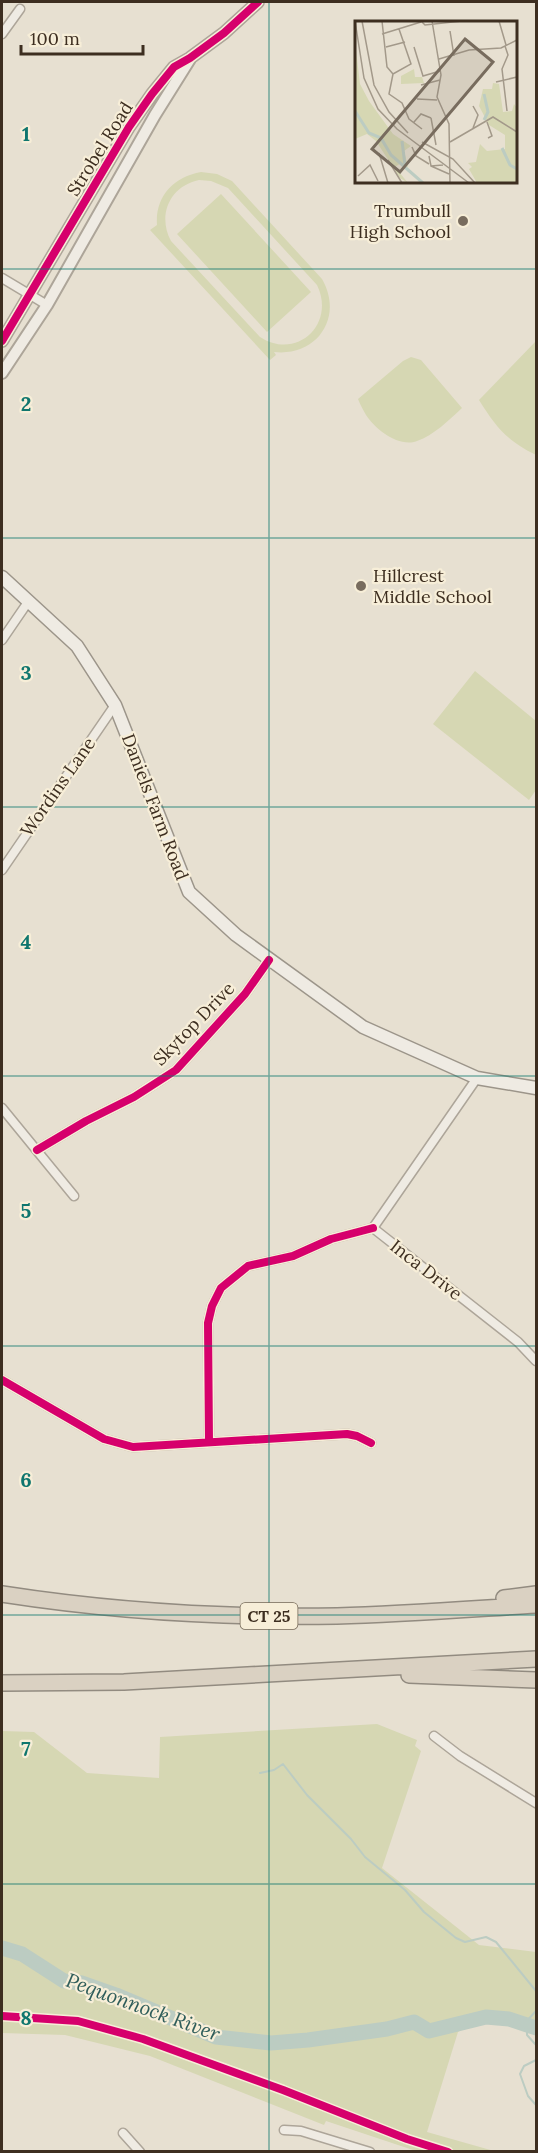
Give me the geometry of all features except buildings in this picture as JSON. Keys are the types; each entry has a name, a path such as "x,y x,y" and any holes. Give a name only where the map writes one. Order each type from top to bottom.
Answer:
{"highway":[{"name":"CT 25","path":"2,1593 98,1606 189,1613 280,1616 369,1614 537,1605"},
{"path":"369,1614 537,1594"},
{"path":"2,1683 105,1683 537,1659"},
{"path":"271,1674 423,1675 537,1680"}],"main road":[{"name":"Daniels Farm Road","path":"2,577 77,646 115,705 189,892 236,935 363,1026 477,1078 537,1088"}],"street":[{"name":"Strobel Road","path":"2,341 129,127 152,94 174,67 224,33 258,2"},
{"path":"2,34 20,9"},
{"name":"Strobel Road","path":"2,373 47,304 143,135 190,58"},
{"name":"Strobel Road","path":"129,127 143,135"},
{"path":"2,278 47,304"},
{"path":"2,640 28,602"},
{"name":"Wordins Lane","path":"2,870 115,705"},
{"name":"Skytop Drive","path":"37,1150 134,1097 176,1070 245,994 269,960"},
{"name":"Inca Drive","path":"477,1078 373,1228 518,1342 537,1361"},
{"path":"2,1108 74,1196"},
{"path":"209,1442 208,1323 212,1306 221,1288 248,1266 292,1256 331,1239 373,1228"},
{"path":"2,1380 104,1439 134,1447 347,1434 371,1443"},
{"path":"434,1736 460,1756 537,1803"},
{"path":"285,2130 301,2131 370,2151"},
{"path":"123,2133 140,2151"}],"green space":[{"path":"201,172 217,174 232,181 322,279 328,293 330,307 328,320 314,341 303,348 289,352 274,352 276,355 270,360 150,230 157,225 159,206 168,190 182,178","holes":["199,180 211,181 228,188 317,285 322,299 321,313 310,335 287,344 274,343 260,337 171,241 165,221 169,203 174,195 189,183"]},
{"path":"221,194 311,292 267,332 177,234"},
{"path":"536,341 536,455 517,444 503,432 479,400"},
{"path":"411,357 421,360 462,408 446,423 423,438 403,442 388,436 375,426 358,399 403,361"},
{"path":"475,671 536,721 536,790 529,800 433,724"},
{"path":"377,1724 417,1740 415,1746 421,1751 382,1868 479,1945 536,1952 536,2028 476,2022 458,2032 427,2132 494,2151 416,2151 326,2121 324,2125 150,2056 65,2035 2,2033 2,1731 34,1732 87,1773 159,1778 160,1737"}],"waterway":[{"path":"260,1773 274,1770 283,1764 307,1795 351,1839 365,1857 405,1890 424,1912 456,1938 465,1942 486,1937 496,1942 536,1991"},
{"name":"Pequonnock River","path":"2,1948 22,1954 64,1981 82,1983 116,1995 216,2037 271,2043 387,2029 414,2022 429,2031 486,2017 509,2019 536,2028"},
{"path":"523,2025 536,2011"},
{"path":"527,2026 527,2035 536,2045"},
{"path":"536,2060 524,2066 520,2074 528,2096 536,2105"}],"cycle path":[{"path":"2,341 129,127 152,94 174,67 224,33 258,2"},
{"path":"37,1150 86,1121 134,1097 176,1070 245,994 269,960"},
{"path":"209,1442 208,1323 212,1306 221,1288 248,1266 293,1256 331,1239 373,1228"},
{"path":"2,1380 104,1439 133,1447 347,1434 371,1443"},
{"path":"2,2016 78,2021 143,2039 283,2090 407,2139 448,2152"}],"place":[{"name":"Trumbull High School","path":"463,221"},
{"name":"Hillcrest Middle School","path":"361,586"}]}
